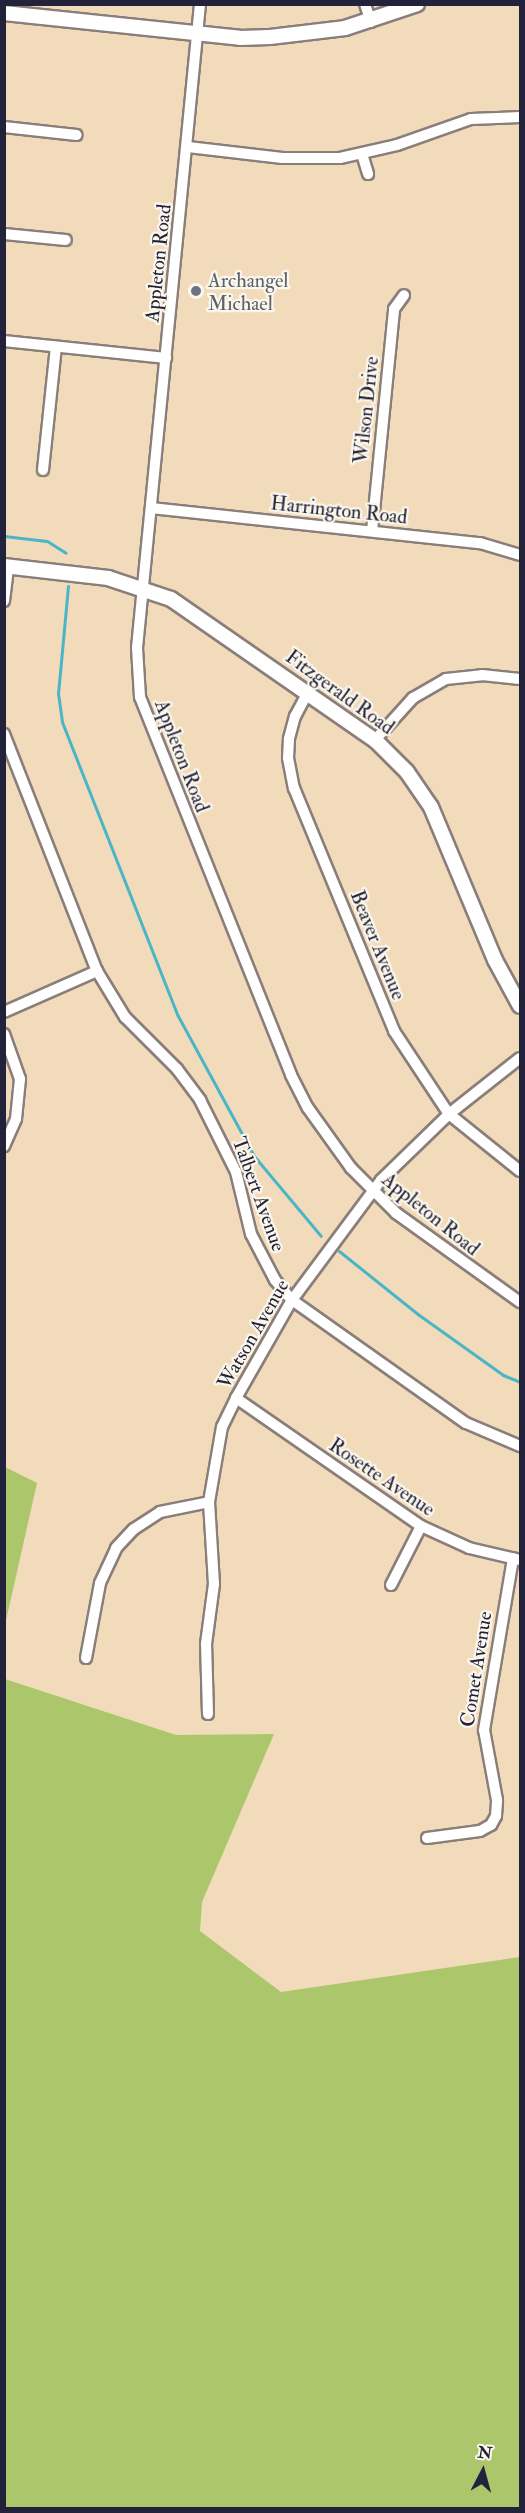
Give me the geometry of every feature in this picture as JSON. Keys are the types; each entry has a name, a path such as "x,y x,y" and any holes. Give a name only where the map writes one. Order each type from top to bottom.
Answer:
{"main road":[{"path":"4,13 196,33 270,37 370,21 417,4"},
{"name":"Fitzgerald Road","path":"6,566 86,574 143,587 195,613 375,740 406,772 431,807 500,970 520,1005"}],"street":[{"name":"Appleton Road","path":"200,4 136,670 147,722 291,1075 328,1139 372,1191 416,1229 520,1302"},
{"path":"365,4 370,21"},
{"path":"188,147 311,160 362,154 471,119 520,117"},
{"path":"4,127 77,135"},
{"path":"362,154 368,174"},
{"path":"4,234 66,240"},
{"name":"Wilson Drive","path":"372,531 394,309 404,295"},
{"path":"4,341 166,358"},
{"path":"43,470 56,346"},
{"name":"Harrington Road","path":"151,508 480,543 520,555"},
{"path":"4,601 6,566"},
{"path":"375,740 413,698 446,679 482,675 520,678"},
{"name":"Beaver Avenue","path":"308,692 295,716 289,739 288,758 294,788 394,1032 449,1114 520,1171"},
{"name":"Talbert Avenue","path":"4,734 97,971 125,1017 177,1069 200,1100 236,1172 259,1256 292,1300 466,1423 520,1446"},
{"path":"4,1012 97,971"},
{"path":"4,1034 20,1079 16,1119 4,1146"},
{"name":"Watson Avenue","path":"208,1714 206,1644 214,1584 209,1502 222,1427 292,1300 372,1191 449,1114 520,1058"},
{"name":"Rosette Avenue","path":"236,1398 420,1526 469,1548 517,1559"},
{"path":"86,1658 100,1583 116,1548 134,1529 160,1512 209,1502"},
{"path":"391,1585 420,1526"},
{"name":"Comet Avenue","path":"427,1838 480,1831 491,1825 496,1816 497,1800 484,1730 517,1559"}],"green space":[{"path":"5,1467 37,1483 5,1625"},
{"path":"5,1679 176,1735 274,1734 202,1902 200,1931 281,1992 520,1957 520,2508 5,2508"}],"waterway":[{"path":"4,536 47,541 66,553"},
{"path":"68,586 58,693 62,722 178,1016 254,1156 321,1236"},
{"path":"339,1251 419,1315 503,1375 520,1382"}],"place":[{"name":"Archangel Michael","path":"196,291"}]}
